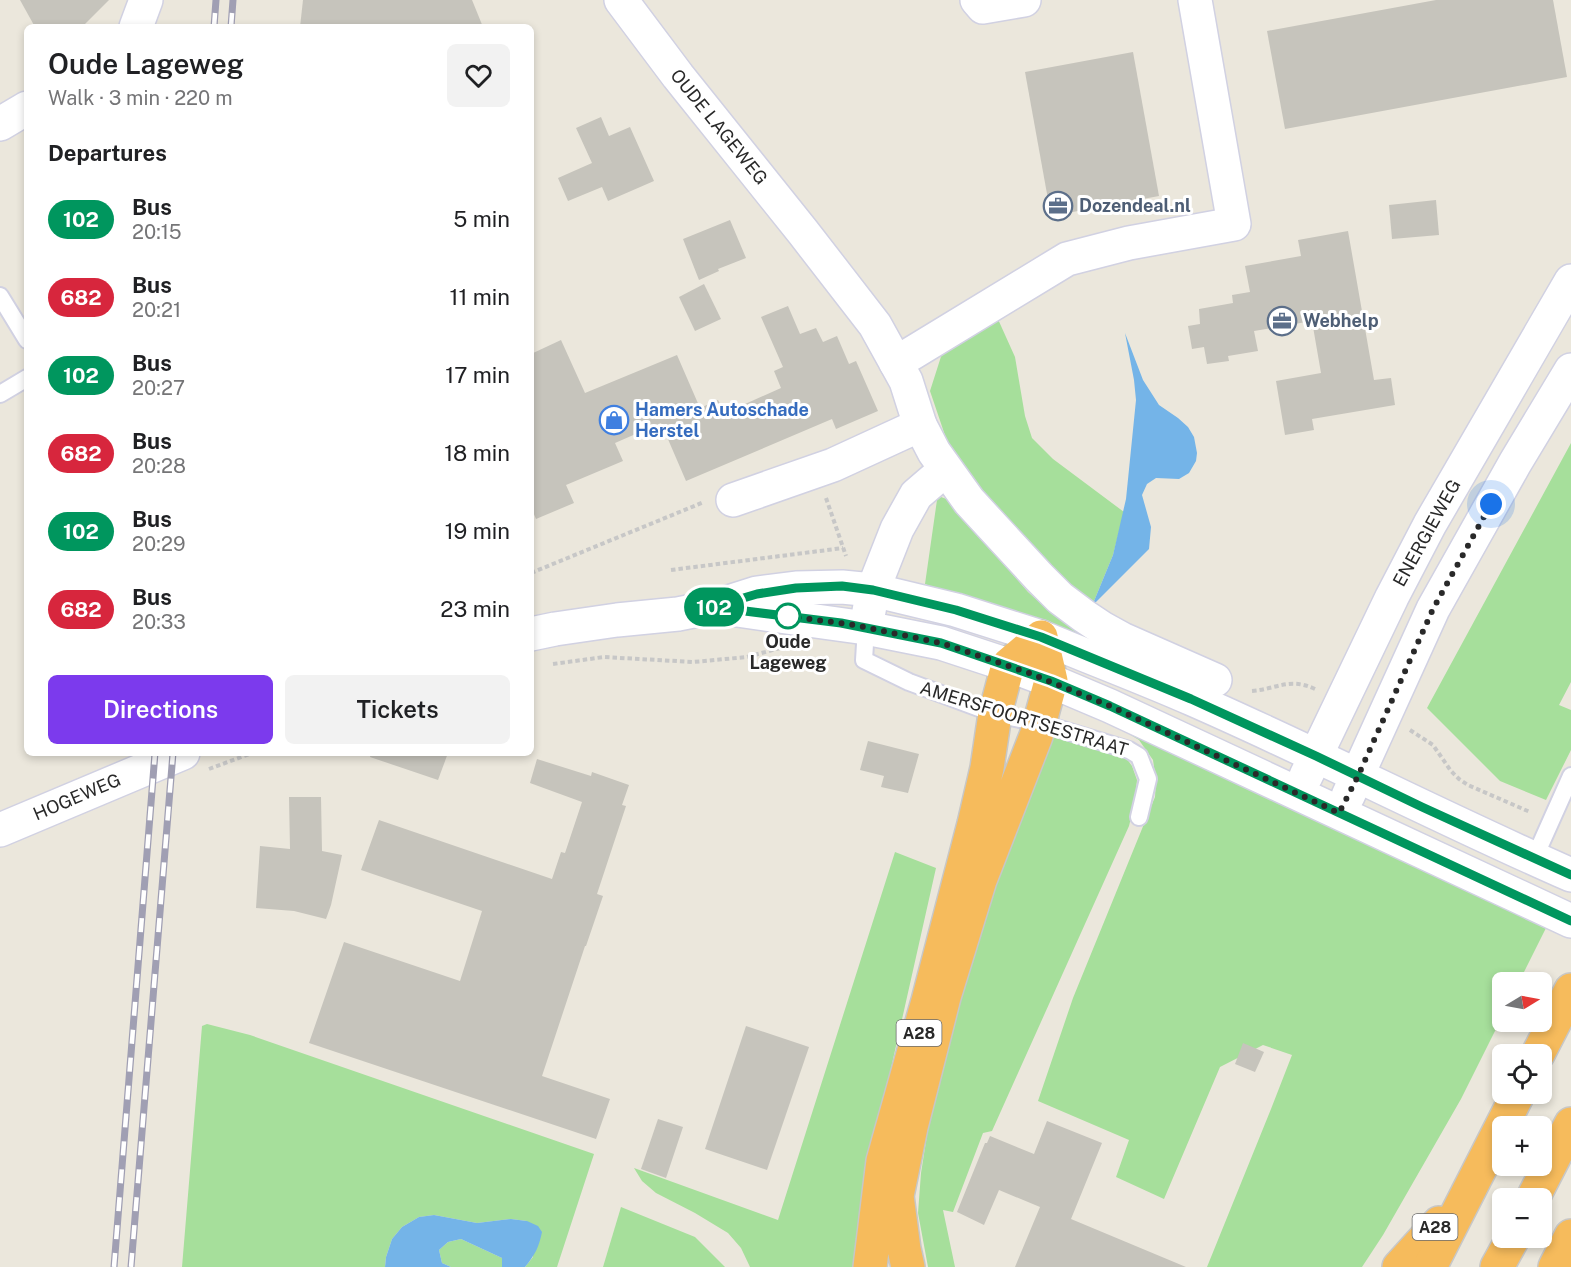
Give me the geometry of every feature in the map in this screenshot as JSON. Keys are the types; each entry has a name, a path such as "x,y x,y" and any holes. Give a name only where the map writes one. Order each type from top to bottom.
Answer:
{"highway":[{"path":"1008,665 1041,637"},
{"name":"A28","path":"908,1267 897,1196 911,1127 944,998 980,880 1040,723 1051,681 1041,637"},
{"name":"A28","path":"870,1267 884,1161 974,824 987,768 995,714 1008,665"},
{"path":"1543,1044 1571,990"},
{"name":"A28","path":"1430,1267 1513,1104"},
{"path":"1538,1188 1571,1124"},
{"name":"A28","path":"1399,1267 1470,1188"},
{"path":"1555,1267 1571,1236"},
{"path":"1497,1267 1507,1248"}],"street":[{"path":"137,24 146,0"},
{"name":"OUDE LAGEWEG","path":"621,0 678,76 875,325 906,381 920,425 945,470"},
{"path":"977,0 983,8 1024,0"},
{"path":"896,363 1067,259 1129,243 1234,224 1195,0"},
{"path":"0,124 24,110"},
{"name":"ENERGIEWEG","path":"1297,794 1392,597 1430,524 1571,281"},
{"path":"1339,813 1433,609 1515,463 1571,370"},
{"path":"734,500 833,465 920,425"},
{"path":"860,589 916,495 945,470 969,501 1060,598 1101,628 1215,681"},
{"name":"AMERSFOORTSESTRAAT","path":"534,633 617,620 678,614 713,607 757,594 796,588 860,589 956,610 1041,637 1191,699 1571,875"},
{"name":"AMERSFOORTSESTRAAT","path":"860,589 866,628"},
{"name":"AMERSFOORTSESTRAAT","path":"713,607 866,628 941,643 1008,665 1110,706 1571,921"},
{"name":"HOGEWEG","path":"0,830 169,759"}],"lane":[{"path":"0,296 24,335"},
{"path":"0,394 24,380"},
{"name":"AMERSFOORTSESTRAAT","path":"866,628 864,660 909,682 995,714 1040,723 1129,750 1139,756 1148,779 1138,817"},
{"path":"1534,859 1571,776"}],"path":[{"path":"833,465 826,500 860,589"},
{"path":"534,572 717,497 734,500"},
{"path":"671,570 843,548"},
{"path":"552,664 604,657 693,662 747,657 789,646"}],"green space":[{"path":"997,317 1015,357 1025,416 1032,438 1053,459 1124,512 1113,555 1092,606 1031,552 952,456 930,391 946,341"},
{"path":"1571,443 1571,682 1559,705 1571,710 1571,750 1546,800 1500,781 1427,708"},
{"path":"941,497 952,501 964,519 1028,592 1047,609 1136,665 925,584 937,500"},
{"path":"1114,725 1549,922 1524,972 1492,972 1492,1032 1494,1032 1461,1099 1383,1235 1362,1267 1207,1267 1292,1055 1263,1045 1220,1067 1164,1199 1116,1177 1129,1140 1038,1101 1073,998 1155,797 1156,781 1153,760 1139,740"},
{"path":"1051,735 1124,755 1132,766 1137,780 1135,801 1129,826 992,1131 983,1133 953,1212 943,1210 955,1267 928,1267 918,1213 921,1173 930,1116 970,952"},
{"path":"895,852 936,868 865,1184 853,1267 750,1267 741,1248 728,1233 656,1193 642,1181 634,1168 778,1220"},
{"path":"207,1024 250,1035 594,1154 557,1267 525,1267 533,1257 527,1221 511,1219 477,1223 434,1215 419,1217 402,1227 392,1239 385,1267 182,1267 202,1026"},
{"path":"621,1207 695,1237 725,1267 603,1267"},
{"path":"461,1239 502,1258 502,1267 451,1267 442,1263 439,1250 448,1242"}],"water":[{"path":"1125,333 1143,380 1159,405 1188,427 1194,437 1197,453 1196,461 1189,473 1179,479 1156,478 1147,484 1142,495 1151,527 1149,549 1092,606 1113,555 1126,499 1136,400"},
{"path":"434,1215 477,1223 511,1219 527,1221 538,1226 542,1232 536,1251 525,1267 502,1267 502,1258 461,1239 448,1242 439,1250 442,1263 451,1267 385,1267 392,1239 402,1227 419,1217"}],"building":[{"path":"20,0 109,0 85,24 33,24"},
{"path":"303,0 472,0 482,24 300,24"},
{"path":"1436,0 1553,0 1567,77 1285,129 1267,31"},
{"path":"1133,52 1159,196 1051,216 1025,72"},
{"path":"601,117 609,136 630,127 654,181 608,201 602,187 568,201 558,178 592,163 576,128"},
{"path":"1436,200 1439,235 1392,239 1389,205"},
{"path":"730,220 746,258 718,269 719,271 699,280 683,239"},
{"path":"1348,231 1374,380 1391,378 1395,405 1312,419 1314,430 1285,435 1276,381 1321,373 1312,321 1254,331 1258,351 1228,356 1229,361 1207,364 1204,347 1192,349 1188,326 1200,324 1199,309 1233,303 1232,295 1250,292 1245,266 1301,256 1298,240"},
{"path":"704,284 721,319 695,331 679,297"},
{"path":"788,306 800,334 816,328 823,342 837,336 849,364 856,361 878,411 836,429 832,419 686,481 661,423 615,443 623,461 566,485 574,503 536,519 534,514 534,353 561,340 585,393 677,355 700,408 718,400 725,413 781,388 774,371 783,367 761,317"},
{"path":"868,741 919,754 908,793 881,787 884,776 860,770"},
{"path":"370,756 447,756 438,780"},
{"path":"537,759 591,776 592,772 629,785 622,805 626,806 597,894 603,896 542,1076 610,1099 596,1139 309,1043 344,942 460,981 482,911 361,870 379,820 552,879 561,852 565,853 582,802 530,783"},
{"path":"289,797 321,797 322,851 342,855 326,919 294,911 256,908 260,846 290,849"},
{"path":"746,1026 809,1047 767,1170 705,1149"},
{"path":"1243,1043 1264,1052 1255,1072 1235,1064"},
{"path":"658,1119 683,1127 666,1178 641,1169"},
{"path":"1047,1121 1102,1143 1071,1219 1186,1267 1015,1267 1040,1207 999,1190 984,1225 957,1212 990,1136 1034,1154"}],"railway":[{"path":"214,24 216,0"},
{"path":"231,24 233,0"},
{"path":"114,1267 155,756"},
{"path":"131,1267 173,756"}],"bus line":[{"name":"102","path":"1571,875 1191,699 1041,637 956,610 873,590 842,586 796,588 757,594 713,607 841,623 941,643 1008,665 1110,706 1571,921"}],"place":[{"name":"Dozendeal.nl","path":"1058,206"},
{"name":"Webhelp","path":"1282,321"},
{"name":"Hamers Autoschade Herstel","path":"614,420"},
{"name":"Oude Lageweg","path":"788,616"}],"route":[{"path":"788,616 854,625 941,643 1029,673 1110,706 1339,813 1433,609 1491,504"}]}
